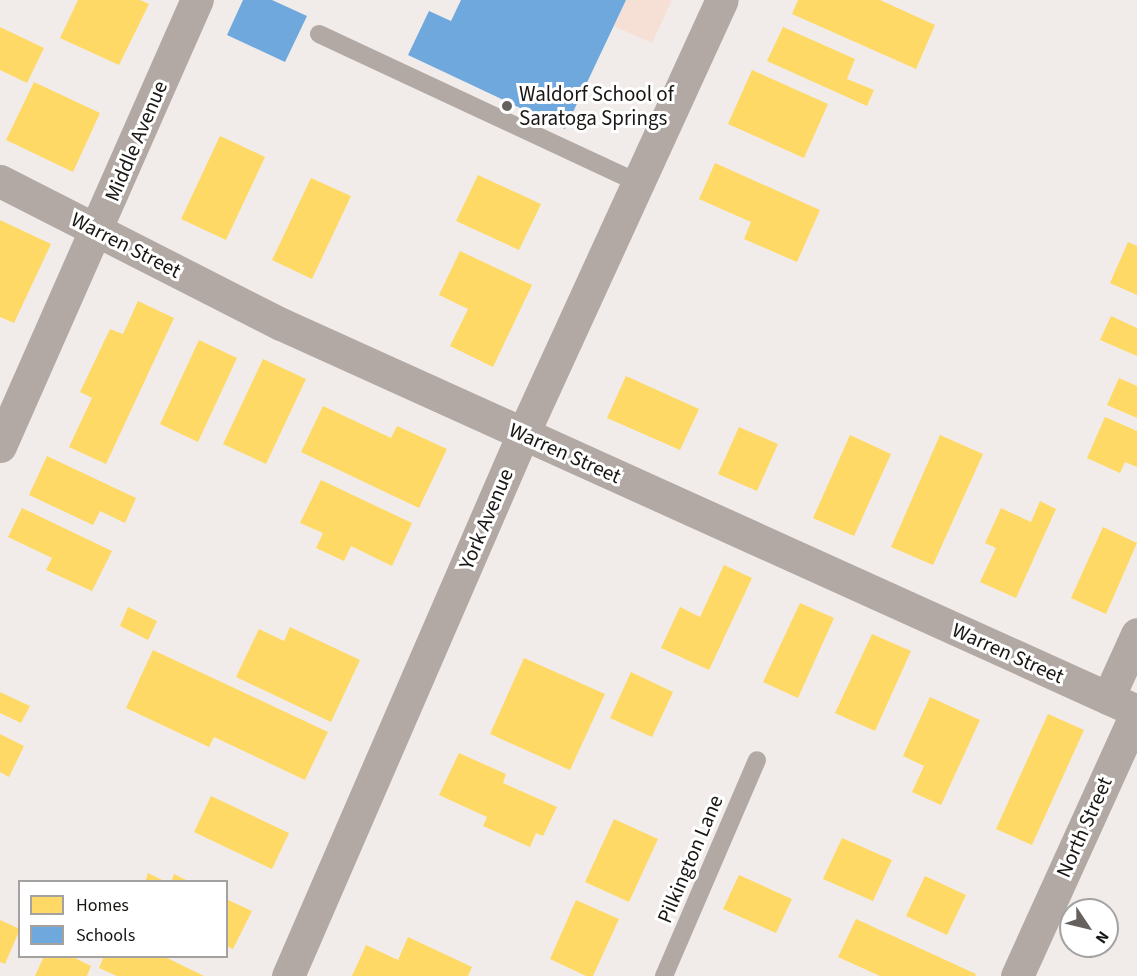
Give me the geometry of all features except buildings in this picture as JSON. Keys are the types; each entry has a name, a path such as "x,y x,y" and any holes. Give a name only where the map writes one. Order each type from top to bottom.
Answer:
{"street":[{"name":"Middle Avenue","path":"0,446 197,0"},
{"name":"York Avenue","path":"288,976 523,434 722,0"},
{"name":"Warren Street","path":"0,181 281,324 1137,711"},
{"path":"1108,698 1137,634"},
{"name":"North Street","path":"1017,976 1137,711"}],"lane":[{"path":"319,34 638,183"},
{"name":"Pilkington Lane","path":"664,976 757,760"}],"shaded area":[{"path":"626,0 672,0 652,43 614,26"}],"place":[{"name":"Waldorf School of Saratoga Springs","path":"507,106"}]}
